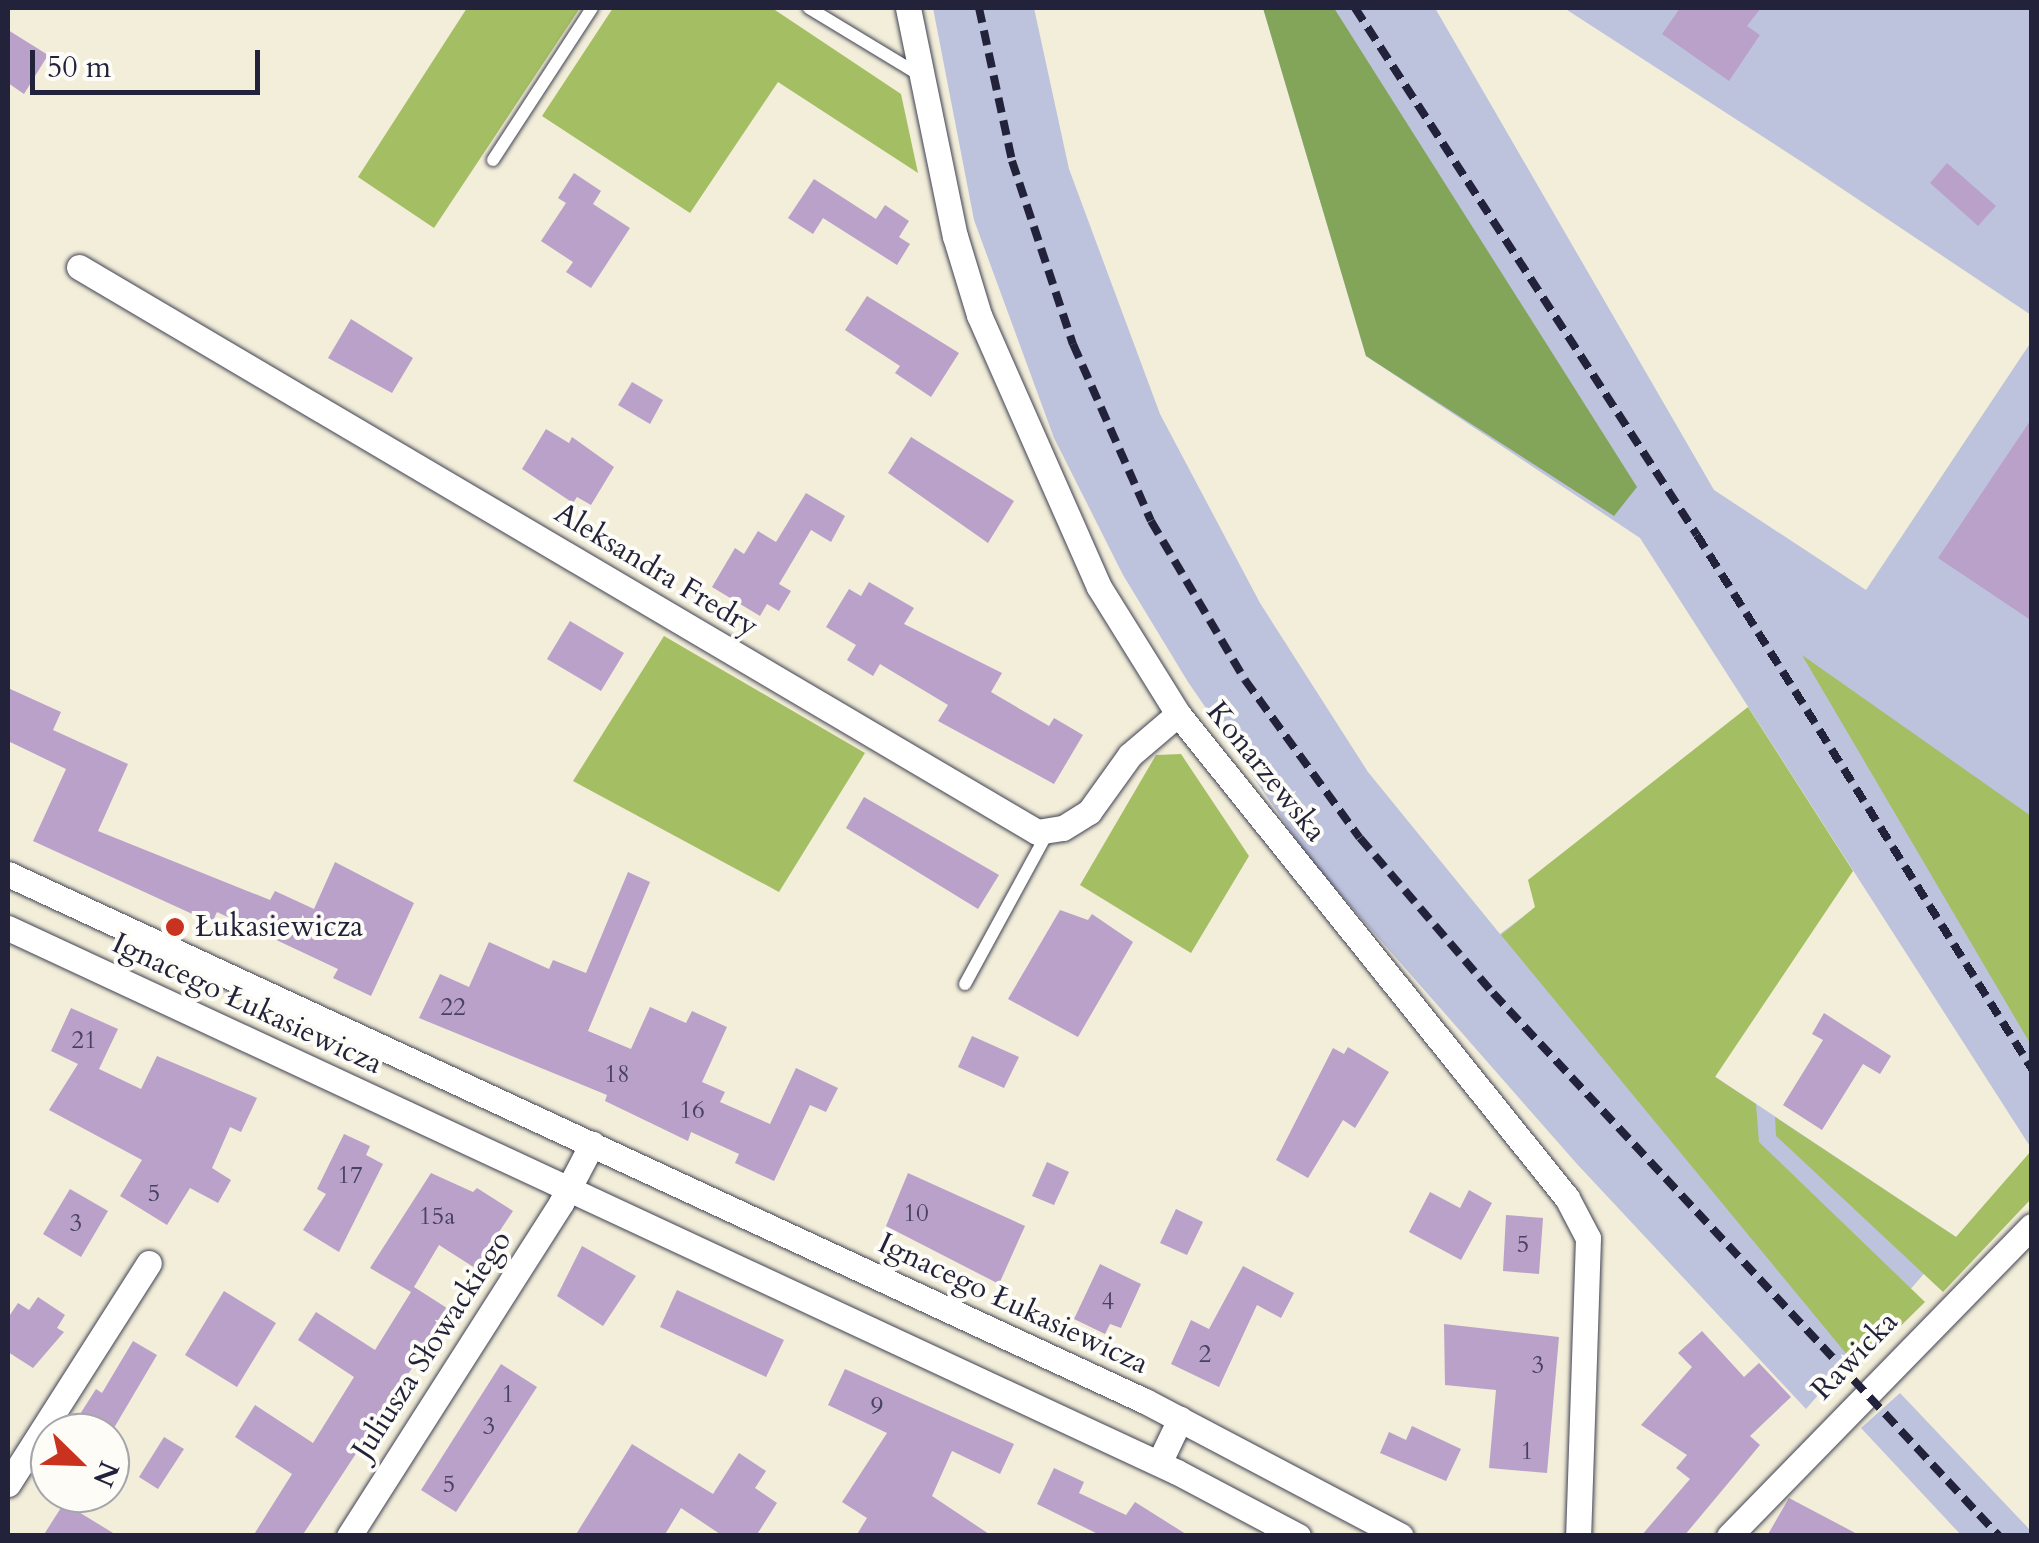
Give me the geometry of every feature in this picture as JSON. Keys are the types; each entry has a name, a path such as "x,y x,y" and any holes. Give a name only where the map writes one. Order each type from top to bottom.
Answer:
{"street":[{"name":"Konarzewska","path":"908,8 918,74 955,236 1018,417 1098,587 1178,714 1567,1198 1588,1238 1578,1536"},
{"name":"Aleksandra Fredry","path":"78,267 1021,822 1049,830"},
{"path":"1049,830 1088,812 1130,755 1178,714"},
{"name":"Ignacego Łukasiewicza","path":"8,874 1180,1418 1401,1536"},
{"name":"Ignacego Łukasiewicza","path":"8,928 1158,1463 1298,1536"},
{"path":"569,1189 592,1144"},
{"name":"Juliusza Słowackiego","path":"349,1536 569,1189"},
{"name":"Rawicka","path":"1729,1536 2032,1226"},
{"path":"8,1484 148,1263"},
{"path":"1158,1463 1180,1418"}],"lane":[{"path":"492,160 592,8"},
{"path":"810,8 918,74"},
{"path":"965,984 1049,830"}],"shaded area":[{"path":"933,8 1034,8 1069,169 1160,414 1260,603 1368,772 1500,934 1536,907 1657,1038 1956,1237 1806,1409 1577,1164 1311,861 1188,682 1123,575 1054,438 974,220"},
{"path":"1263,8 1435,8 1714,490 1866,590 2031,342 2031,1148 1640,538 1366,356"},
{"path":"1564,8 2031,8 2031,315 1805,164"},
{"path":"1900,1393 2031,1535 1961,1535 1861,1428"}],"green space":[{"path":"467,8 580,8 434,228 358,177"},
{"path":"613,8 772,8 901,94 918,173 778,82 690,213 542,116"},
{"path":"1263,8 1334,8 1637,487 1614,516 1366,356"},
{"path":"664,636 865,753 779,892 573,781"},
{"path":"1802,655 2031,816 2031,1045"},
{"path":"1748,707 1853,871 1715,1077 1756,1104 1759,1142 1925,1302 1858,1368 1501,935 1535,907 1528,880"},
{"path":"1181,754 1249,856 1191,953 1080,885 1156,755"},
{"path":"1775,1117 1956,1237 2031,1151 2031,1199 1943,1292 1776,1136"}],"building":[{"path":"1680,8 1761,8 1747,26 1760,35 1729,81 1662,34"},
{"path":"8,30 48,55 24,94 8,83"},
{"path":"1947,163 1996,206 1978,226 1930,183"},
{"path":"574,173 601,191 593,204 630,228 591,288 566,272 573,262 541,241 566,203 558,198"},
{"path":"814,179 876,219 885,205 909,221 899,237 910,244 897,265 823,218 813,234 788,218"},
{"path":"867,296 959,353 931,397 895,373 900,366 845,330"},
{"path":"351,319 413,358 392,393 328,358"},
{"path":"632,382 663,400 650,424 618,405"},
{"path":"2032,418 2032,621 1938,558"},
{"path":"546,429 569,443 572,437 614,467 591,505 577,497 573,503 522,469"},
{"path":"911,437 1014,501 988,543 888,473"},
{"path":"806,493 845,516 831,542 811,530 779,584 791,591 779,611 767,604 760,616 712,587 735,548 744,554 758,531 776,542"},
{"path":"869,582 914,608 904,624 1002,673 991,692 1049,726 1054,718 1083,735 1054,784 938,721 948,705 880,664 873,676 847,660 856,645 826,627 849,589 861,596"},
{"path":"570,621 624,653 601,691 547,659"},
{"path":"8,688 61,712 53,730 128,764 98,831 270,900 275,891 314,909 335,862 414,903 371,996 333,978 338,969 217,912 212,923 33,841 66,769 8,741"},
{"path":"864,797 999,875 978,909 846,828"},
{"path":"628,872 650,882 588,1031 631,1049 650,1007 686,1023 692,1011 727,1027 702,1082 725,1092 720,1102 770,1124 796,1068 838,1088 826,1112 810,1105 774,1181 735,1163 739,1154 691,1132 688,1141 605,1101 607,1095 419,1018 440,974 469,987 489,942 549,969 553,960 586,973"},
{"path":"1060,910 1088,920 1092,914 1133,942 1078,1037 1008,999"},
{"path":"71,1008 118,1029 99,1069 141,1089 157,1056 257,1098 241,1132 230,1127 212,1168 231,1180 218,1203 190,1188 167,1225 120,1196 142,1160 49,1110 78,1064 51,1051"},
{"path":"1824,1013 1891,1056 1880,1074 1863,1064 1822,1130 1783,1105 1823,1040 1812,1034"},
{"path":"972,1036 1019,1057 1004,1088 958,1067"},
{"path":"1348,1047 1389,1072 1355,1128 1343,1120 1308,1178 1276,1160 1333,1048 1344,1054"},
{"path":"344,1134 370,1146 366,1155 383,1164 339,1252 303,1230 326,1194 317,1189"},
{"path":"1047,1162 1069,1172 1054,1205 1032,1196"},
{"path":"431,1173 473,1192 477,1188 513,1211 475,1268 439,1245 414,1287 450,1310 302,1536 253,1536 292,1474 235,1437 255,1405 313,1443 354,1377 298,1340 316,1312 375,1350 411,1292 370,1268"},
{"path":"908,1173 1025,1226 999,1284 886,1226"},
{"path":"70,1189 108,1211 81,1257 43,1234"},
{"path":"1469,1190 1492,1203 1461,1260 1409,1232 1430,1192 1460,1208"},
{"path":"1176,1209 1203,1222 1187,1255 1160,1243"},
{"path":"1506,1215 1543,1218 1539,1274 1503,1271"},
{"path":"582,1246 636,1276 603,1326 557,1296"},
{"path":"1100,1264 1141,1284 1121,1328 1110,1324 1105,1334 1074,1319"},
{"path":"1243,1266 1294,1293 1281,1318 1257,1305 1219,1387 1171,1364 1191,1320 1209,1329"},
{"path":"677,1290 784,1340 766,1377 660,1327"},
{"path":"224,1291 276,1323 237,1387 185,1355"},
{"path":"38,1297 65,1315 57,1328 64,1332 33,1368 8,1352 8,1318 18,1303 29,1310"},
{"path":"1444,1324 1559,1337 1547,1473 1489,1468 1496,1390 1445,1385"},
{"path":"1702,1331 1744,1377 1759,1363 1791,1397 1750,1436 1760,1445 1684,1536 1641,1536 1690,1479 1676,1468 1687,1455 1641,1425 1692,1367 1678,1353"},
{"path":"133,1341 157,1355 123,1413 81,1413 96,1389 102,1393"},
{"path":"501,1364 537,1387 456,1512 421,1490"},
{"path":"845,1369 1014,1444 1000,1474 952,1451 932,1496 992,1536 856,1536 867,1518 842,1502 887,1433 828,1405"},
{"path":"1412,1426 1461,1449 1446,1481 1380,1453 1389,1432 1406,1440"},
{"path":"164,1437 184,1449 158,1489 139,1477"},
{"path":"632,1444 713,1494 739,1453 766,1471 755,1488 777,1503 756,1536 723,1536 681,1508 664,1536 575,1536"},
{"path":"1054,1468 1084,1482 1079,1493 1126,1515 1135,1502 1189,1536 1102,1536 1037,1504"},
{"path":"1789,1498 1861,1536 1767,1536"},
{"path":"58,1513 80,1513 118,1536 43,1536"}],"railway":[{"path":"979,8 1012,161 1073,344 1151,521 1245,680 1360,838 1493,993 1999,1536"},
{"path":"1355,8 1697,535 2032,1069"}],"place":[{"name":"Łukasiewicza","path":"175,927"}]}
